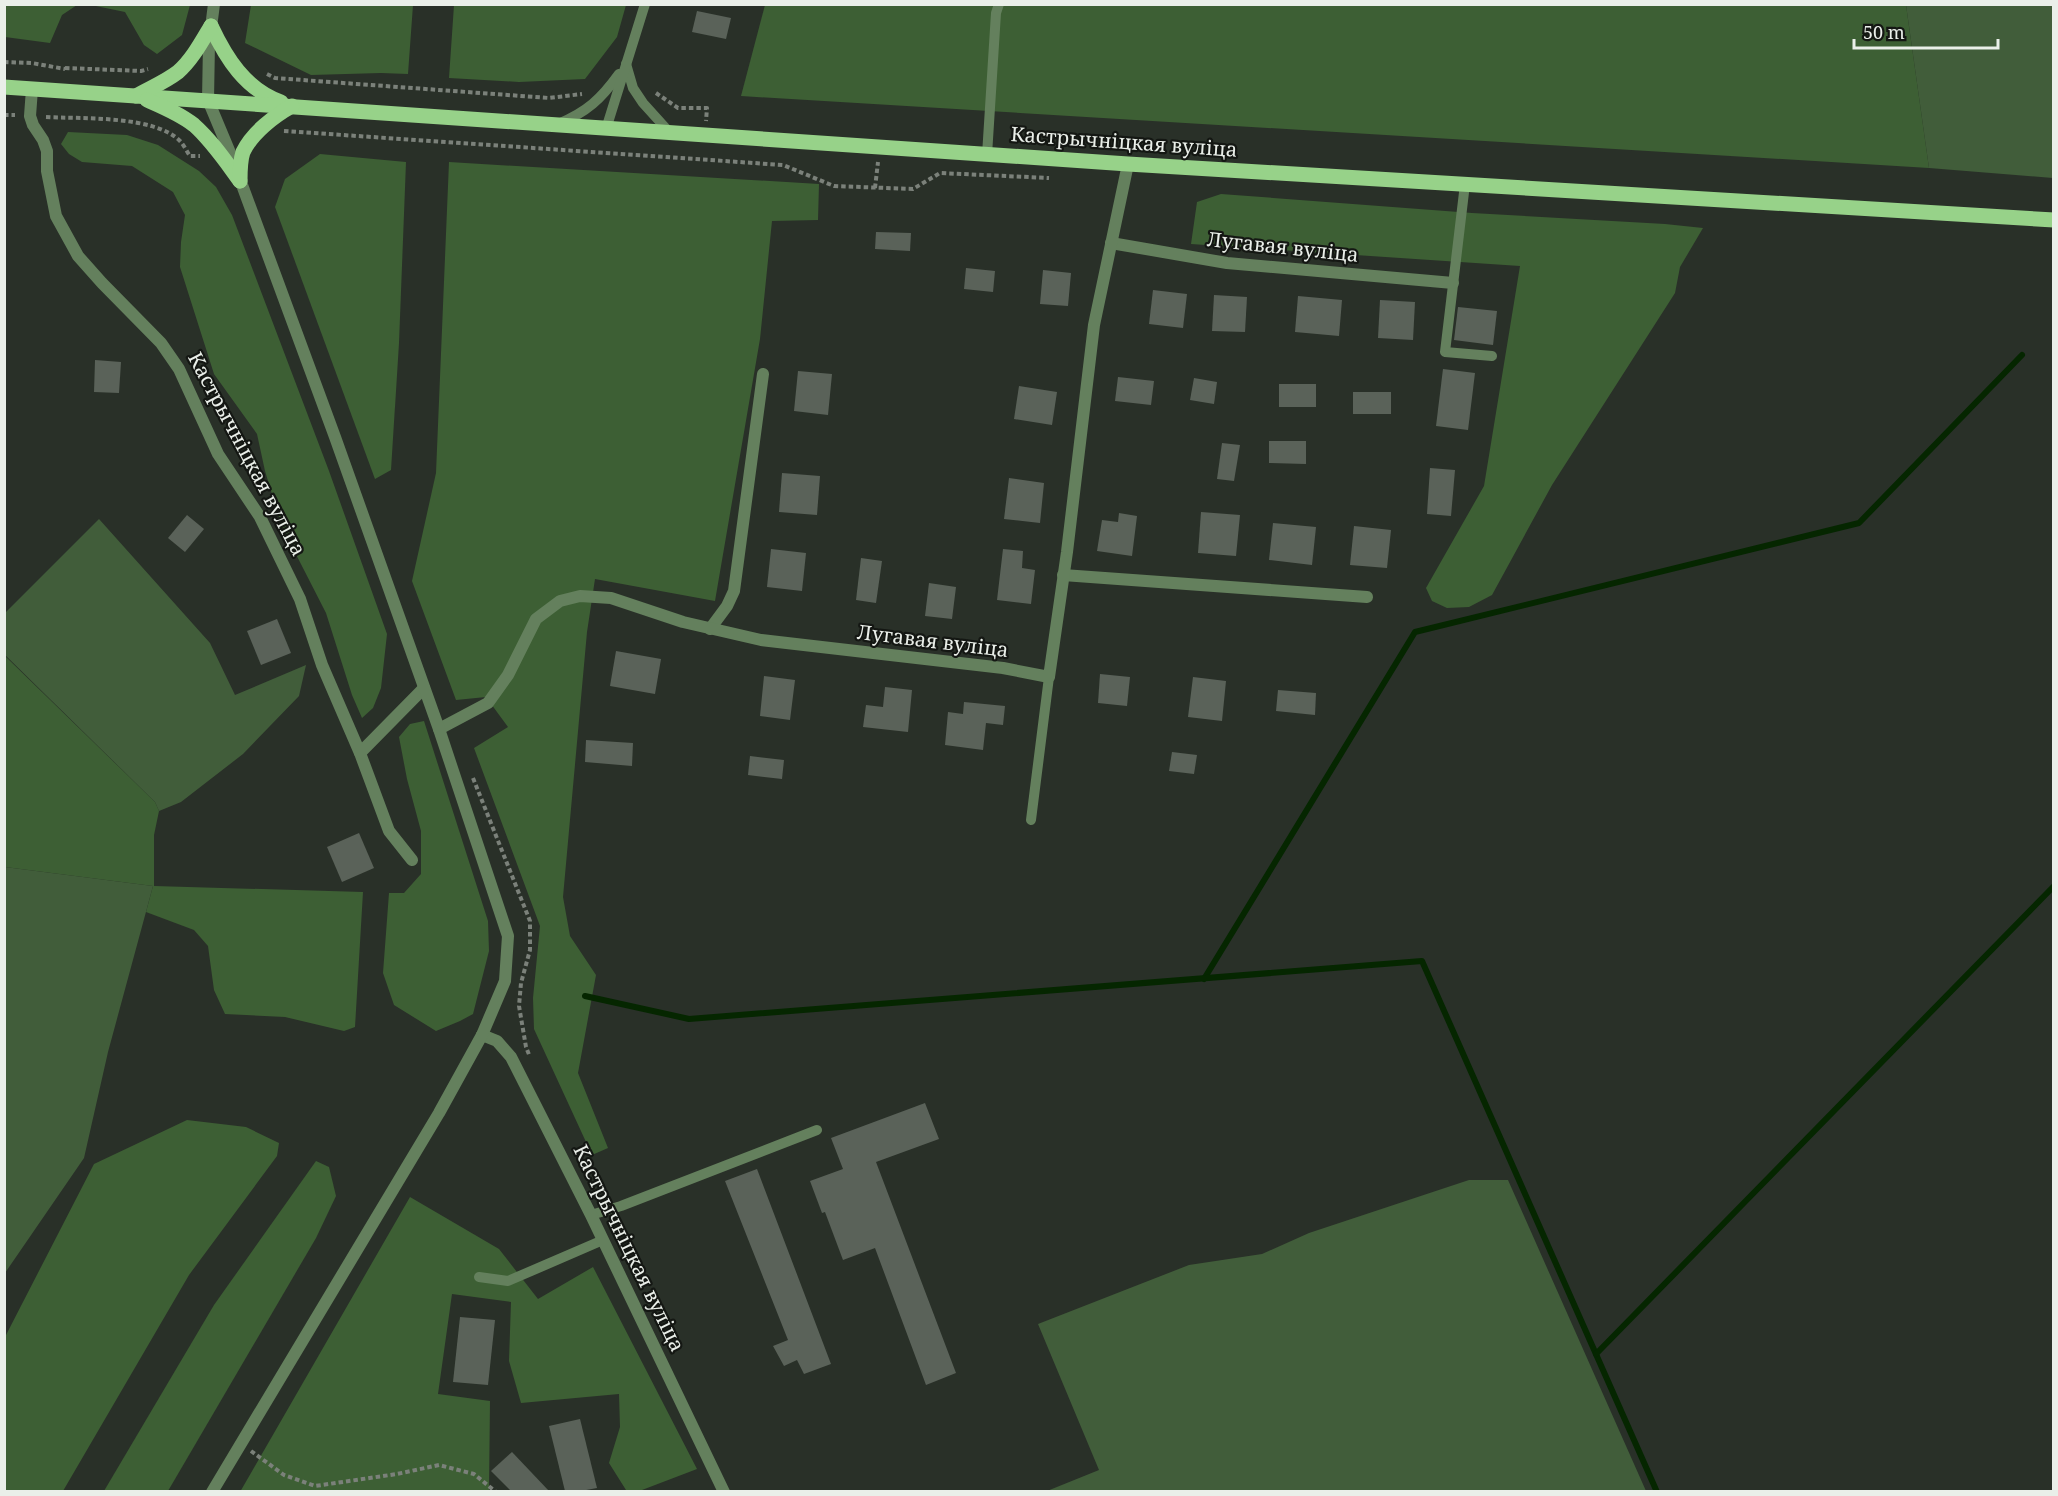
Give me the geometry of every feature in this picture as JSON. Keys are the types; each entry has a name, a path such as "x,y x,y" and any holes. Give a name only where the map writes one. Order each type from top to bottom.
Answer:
{"main road":[{"path":"136,96 165,81 180,70 212,26"},
{"path":"212,26 226,57 239,73 273,99 292,106"},
{"path":"4,87 208,100"},
{"path":"136,96 171,111 193,125 221,155 240,181"},
{"name":"Кастрычніцкая вуліца","path":"208,100 879,148 2054,220"},
{"path":"240,181 244,151 264,126 292,106"}],"street":[{"path":"213,1491 439,1113 482,1035 505,981 508,936 439,729 335,437 208,100 209,43 214,4"},
{"path":"30,116 32,89"},
{"name":"Кастрычніцкая вуліца","path":"30,116 47,151 47,171 56,216 78,256 161,343 179,369 218,454 260,517 300,599 322,665 360,753 389,831 412,860"},
{"path":"1048,677 1064,575 1094,325 1128,164"},
{"name":"Лугавая вуліца","path":"1111,243 1227,263 1453,284"},
{"path":"710,629 727,606 734,591 763,374"},
{"path":"1064,575 1367,597"},
{"name":"Лугавая вуліца","path":"439,729 488,704 508,675 536,618 560,601 580,596 611,598 683,622 760,640 1003,668 1048,677"},
{"path":"360,753 424,688"},
{"name":"Кастрычніцкая вуліца","path":"482,1035 497,1041 510,1058 591,1215 724,1491"}],"lane":[{"path":"606,129 645,4"},
{"path":"987,155 996,13 999,4"},
{"path":"626,64 633,88 643,103 671,134"},
{"path":"555,125 591,107 607,91 626,64"},
{"path":"1465,184 1445,352 1492,356"},
{"path":"1031,820 1048,677"},
{"path":"591,1215 621,1206 818,1130"},
{"path":"479,1277 508,1281 603,1240"}],"path":[{"path":"4,62 32,63"},
{"path":"65,68 141,71 157,66"},
{"path":"262,71 275,78 549,98 586,94"},
{"path":"633,88 651,88 661,98 678,108 706,108"},
{"path":"4,115 135,122 158,128 179,140 190,156 221,155"},
{"path":"281,131 783,165 834,186 913,189"},
{"path":"875,188 879,148"},
{"path":"241,1444 284,1475 315,1486 397,1474 439,1465 474,1474 496,1491"}],"green space":[{"path":"5,4 77,5 62,15 50,43 5,37"},
{"path":"454,4 626,5 617,37 585,79 519,82 449,78"},
{"path":"91,5 190,5 182,35 157,54 144,45 125,12"},
{"path":"251,5 413,5 408,74 311,75 245,43"},
{"path":"765,5 1906,5 1929,168 741,96"},
{"path":"1906,5 2053,5 2053,178 1929,168"},
{"path":"68,132 127,135 158,145 199,171 216,187 232,215 329,471 387,634 381,688 373,708 362,718 352,695 326,613 282,527 265,471 257,434 214,374 180,267 185,215 173,192 132,166 82,162 69,154 61,144"},
{"path":"320,154 406,162 399,343 391,470 375,479 275,207 285,179"},
{"path":"449,162 819,184 818,220 772,221 760,339 715,601 595,579 587,632 563,897 570,936 596,975 578,1073 608,1148 592,1155 534,1029 533,998 540,926 474,748 508,727 486,697 456,700 412,581 436,473"},
{"path":"1221,194 1703,228 1680,267 1675,293 1552,485 1492,595 1469,607 1447,608 1432,601 1426,588 1484,486 1520,266 1191,244 1197,202"},
{"path":"99,519 210,643 235,695 306,665 299,696 243,754 181,802 159,811 155,802 5,655 5,613"},
{"path":"4,655 155,802 159,811 154,835 154,886 363,892 355,1027 344,1031 285,1017 225,1014 214,990 208,946 194,930 146,912 153,886 5,867"},
{"path":"424,721 488,921 489,951 473,1014 436,1031 394,1005 383,973 389,893 404,893 421,874 421,831 399,737 410,724"},
{"path":"5,867 153,886 108,1052 84,1158 5,1273"},
{"path":"187,1120 246,1127 279,1143 277,1156 189,1275 63,1491 5,1491 5,1337 94,1164"},
{"path":"316,1161 329,1167 336,1196 316,1238 168,1491 104,1491 214,1305"},
{"path":"1469,1180 1508,1180 1646,1491 1047,1491 1099,1470 1038,1324 1189,1265 1262,1254 1309,1233"},
{"path":"410,1197 499,1249 538,1299 593,1267 697,1469 642,1490 626,1490 609,1463 620,1427 619,1394 521,1403 509,1361 511,1302 452,1294 438,1394 490,1401 489,1491 240,1492"}],"building":[{"path":"697,11 731,18 726,39 692,32"},
{"path":"876,232 911,233 910,251 875,249"},
{"path":"966,268 995,271 993,292 964,289"},
{"path":"1043,270 1071,273 1068,306 1040,304"},
{"path":"1153,290 1187,294 1183,328 1149,324"},
{"path":"1214,295 1247,297 1245,332 1212,331"},
{"path":"1298,296 1342,300 1339,336 1295,332"},
{"path":"1380,300 1415,302 1413,340 1378,338"},
{"path":"1458,307 1497,311 1493,345 1454,340"},
{"path":"95,360 121,362 119,393 94,392"},
{"path":"1443,369 1475,373 1468,430 1436,426"},
{"path":"798,371 832,374 828,415 794,411"},
{"path":"1118,377 1154,381 1151,405 1115,401"},
{"path":"1194,378 1217,382 1214,404 1190,400"},
{"path":"1279,384 1316,384 1316,407 1279,407"},
{"path":"1019,386 1057,392 1052,425 1014,419"},
{"path":"1353,392 1391,392 1391,414 1353,414"},
{"path":"1269,441 1306,441 1306,464 1269,463"},
{"path":"1222,443 1240,445 1234,481 1217,479"},
{"path":"1430,468 1455,470 1451,516 1427,514"},
{"path":"782,473 820,476 817,515 779,512"},
{"path":"1009,478 1044,483 1040,523 1004,519"},
{"path":"1201,512 1240,515 1236,556 1198,553"},
{"path":"1119,513 1137,516 1132,556 1097,551 1102,520 1118,522"},
{"path":"187,515 204,529 185,552 168,538"},
{"path":"1273,523 1316,527 1312,565 1269,560"},
{"path":"1354,526 1391,530 1387,568 1350,565"},
{"path":"771,549 806,553 802,591 767,587"},
{"path":"1003,549 1023,551 1022,568 1035,570 1031,604 997,600"},
{"path":"861,558 882,561 876,603 856,600"},
{"path":"929,583 956,587 952,619 925,616"},
{"path":"277,619 291,653 261,665 247,631"},
{"path":"616,651 661,659 655,694 610,686"},
{"path":"1100,674 1130,677 1127,706 1098,703"},
{"path":"764,676 795,680 790,720 760,716"},
{"path":"1193,677 1226,681 1222,721 1188,717"},
{"path":"885,687 912,690 908,732 863,727 866,705 883,707"},
{"path":"1278,690 1316,693 1315,715 1276,711"},
{"path":"964,702 1005,706 1003,725 986,723 983,750 945,745 948,712 963,714"},
{"path":"586,740 633,743 632,766 585,762"},
{"path":"1172,752 1197,755 1194,774 1169,771"},
{"path":"750,756 784,760 782,779 748,775"},
{"path":"359,833 374,868 342,882 327,847"},
{"path":"925,1103 939,1139 876,1162 956,1373 926,1385 875,1248 843,1260 825,1212 822,1213 810,1181 843,1169 831,1138"},
{"path":"757,1169 831,1364 804,1374 797,1360 784,1366 773,1346 788,1340 725,1181"},
{"path":"460,1317 495,1320 488,1385 453,1382"},
{"path":"580,1419 597,1488 565,1491 549,1426"},
{"path":"512,1452 549,1491 511,1491 491,1471"}],"waterway":[{"path":"1204,979 1415,632 1859,523 2022,355"},
{"path":"1596,1354 2054,886"},
{"path":"585,996 689,1019 1422,961 1657,1492"}]}
